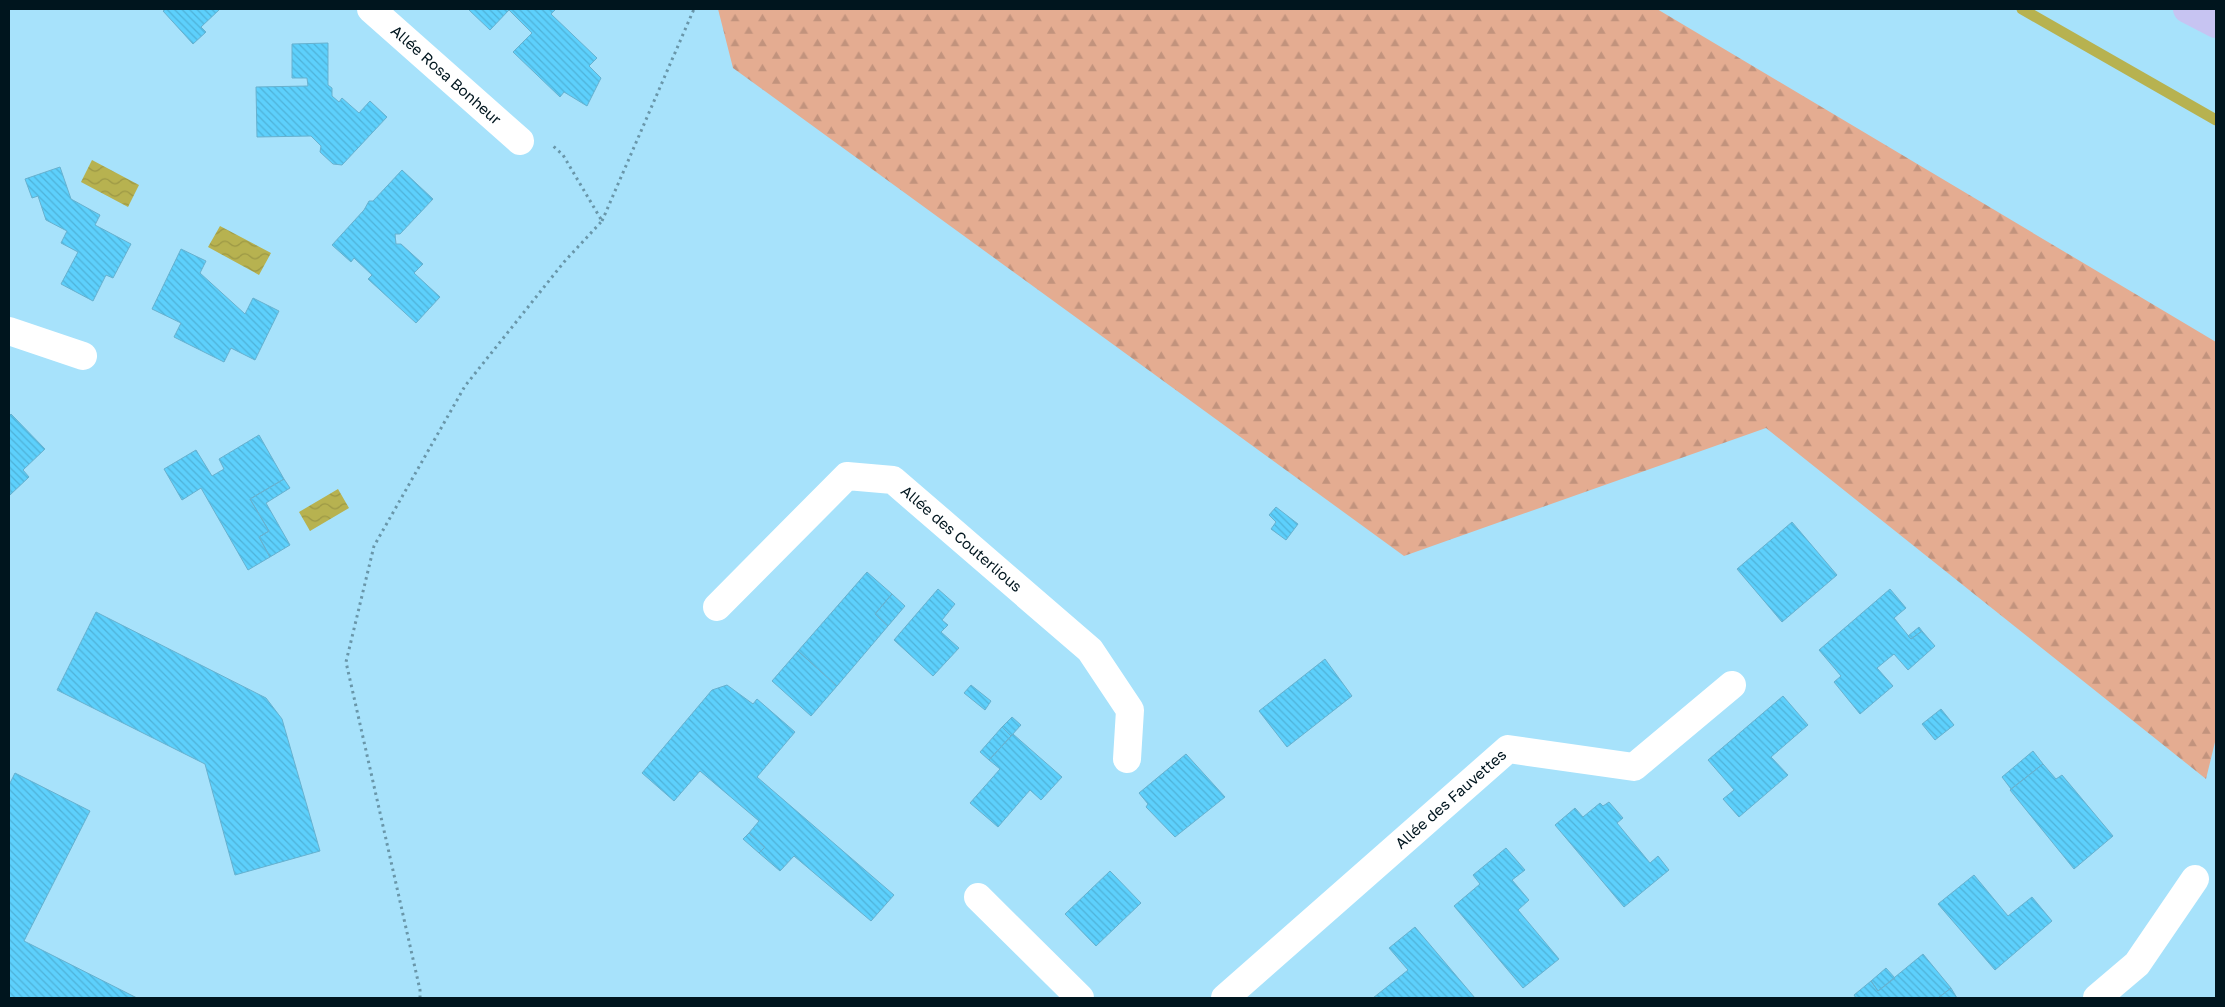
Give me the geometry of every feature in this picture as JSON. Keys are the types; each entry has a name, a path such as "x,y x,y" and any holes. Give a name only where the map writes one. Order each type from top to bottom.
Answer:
{"main road":[{"path":"2187,9 2216,24"}],"street":[{"name":"Allée Rosa Bonheur","path":"371,9 520,141"},
{"path":"9,331 83,356"},
{"name":"Allée des Couterlious","path":"717,607 847,476 893,480 1090,650 1130,710 1127,759"},
{"name":"Allée des Fauvettes","path":"1225,998 1508,750 1634,768 1732,685"},
{"path":"2097,998 2137,964 2194,879"},
{"path":"978,896 1080,998"}],"path":[{"path":"420,998 420,990 346,662 374,546 465,386 564,262 602,220 694,9"},
{"path":"562,155 602,220"}],"green space":[{"path":"718,9 1657,9 2216,342 2216,738 2206,779 1766,428 1404,556 733,68"}],"water":[{"path":"92,160 139,185 128,207 81,182"},
{"path":"220,226 271,253 259,275 208,247"},
{"path":"338,489 349,508 310,531 299,512"}],"building":[{"path":"166,9 220,9 201,27 206,32 193,44 163,11"},
{"path":"468,9 556,9 551,14 597,58 589,66 601,78 587,106 564,92 560,97 513,52 532,33 509,10 490,30"},
{"path":"328,43 328,85 332,88 332,96 339,102 342,98 359,113 370,101 387,117 342,165 333,164 320,152 321,146 311,136 257,137 256,87 308,86 307,78 292,78 292,44"},
{"path":"60,167 71,199 100,215 95,225 131,244 113,278 106,275 93,301 61,284 78,252 61,243 67,231 46,220 38,196 32,198 25,179"},
{"path":"402,170 433,199 400,234 395,234 396,244 401,244 423,264 414,273 440,297 416,323 368,279 372,275 354,258 351,262 332,245 364,210 369,201 373,201"},
{"path":"181,249 206,261 200,273 245,314 253,298 279,311 255,360 231,348 224,362 174,337 181,323 152,309"},
{"path":"11,414 45,449 23,470 29,477 10,495 9,416"},
{"path":"259,435 284,479 250,499 269,531 259,537 270,557 248,570 201,488 182,500 164,469 196,450 212,476 224,469 219,459"},
{"path":"284,479 290,488 266,503 290,545 270,557 259,537 269,531 250,499"},
{"path":"1276,507 1298,524 1286,540 1271,529 1276,522 1269,515"},
{"path":"1792,522 1837,575 1782,622 1737,569"},
{"path":"867,572 892,594 875,614 888,626 837,686 798,651"},
{"path":"938,589 955,604 942,620 948,625 941,632 959,648 933,676 894,640"},
{"path":"1890,589 1906,608 1894,618 1911,639 1922,631 1935,646 1908,670 1894,654 1877,668 1893,686 1860,714 1834,682 1841,676 1819,650"},
{"path":"892,594 905,606 888,626 875,614"},
{"path":"96,612 266,698 282,719 320,851 235,875 205,764 57,690"},
{"path":"1919,627 1922,631 1911,639 1908,636"},
{"path":"798,651 837,686 811,716 772,681"},
{"path":"1325,659 1352,696 1287,747 1259,711"},
{"path":"727,685 753,704 757,699 795,732 757,777 894,895 871,921 794,856 780,871 759,853 765,847 749,833 759,821 700,771 674,801 642,773 712,690"},
{"path":"971,685 991,701 985,710 964,693"},
{"path":"1783,696 1808,725 1771,757 1788,775 1739,817 1723,799 1734,790 1708,760"},
{"path":"1941,709 1954,725 1935,740 1922,724"},
{"path":"1012,717 1021,725 1011,736 1002,727"},
{"path":"1002,727 1011,736 989,760 980,752"},
{"path":"1013,734 1062,777 1041,800 1030,790 998,827 970,803 1000,769 989,760"},
{"path":"2033,751 2043,764 2011,789 2002,777"},
{"path":"1186,754 1225,797 1175,837 1146,807 1148,804 1139,793"},
{"path":"2043,764 2056,779 2062,775 2113,836 2074,869 2010,790"},
{"path":"15,773 90,811 24,941 137,998 9,998 9,785"},
{"path":"1609,802 1623,818 1617,823 1650,863 1658,856 1669,870 1624,907 1555,825 1575,808 1583,817 1600,803 1603,806"},
{"path":"749,833 765,847 759,853 743,839"},
{"path":"1506,848 1525,870 1512,880 1529,900 1518,910 1559,959 1523,988 1454,906 1480,884 1473,875"},
{"path":"1110,871 1141,903 1096,946 1065,914"},
{"path":"1974,875 2008,916 2032,897 2052,921 1995,970 1938,904"},
{"path":"1415,927 1475,998 1373,998 1408,970 1389,948"},
{"path":"1923,954 1951,988 1938,998 1856,998 1854,995 1871,981 1878,991"},
{"path":"1886,968 1895,978 1878,991 1871,981"},
{"path":"1951,988 1957,998 1938,998"}],"waterway":[{"path":"2022,9 2216,120"}]}
